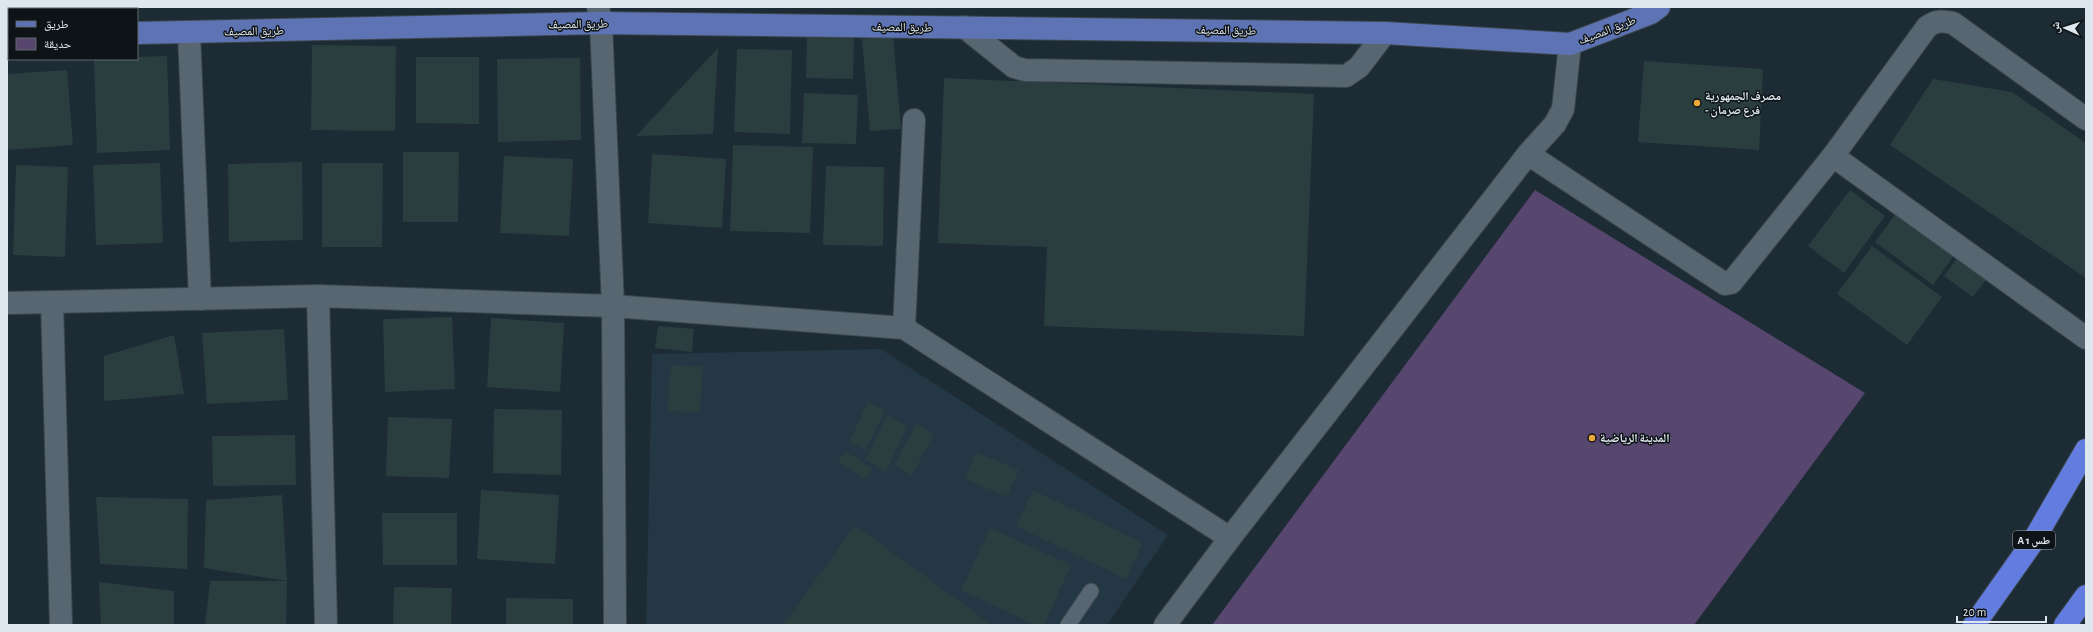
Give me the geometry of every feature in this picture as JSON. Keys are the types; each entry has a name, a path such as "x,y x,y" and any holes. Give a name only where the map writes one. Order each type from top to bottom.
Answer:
{"highway":[{"name":"A 1 طس","path":"1974,625 2032,543 2086,450"},
{"path":"2065,625 2086,596"}],"main road":[{"name":"طريق المصيف","path":"138,34 600,15 964,27 1385,33 1570,44 1651,13 1659,7"}],"street":[{"path":"600,15 613,306 615,625"},
{"path":"1528,154 1725,284 1731,283 1834,156 1927,27 1934,22 1943,21 1953,23 2086,118"},
{"path":"964,27 1014,67 1025,70 1346,76 1358,67 1385,33"},
{"path":"189,33 200,299"},
{"path":"1165,625 1230,538 1528,154 1555,124 1563,109 1570,44"},
{"path":"904,328 914,120"},
{"path":"1834,156 2086,338"},
{"path":"318,296 326,625"},
{"path":"7,303 318,296 613,306 904,328 1230,538"},
{"path":"52,302 61,625"}],"lane":[{"path":"1068,625 1091,591"}],"shaded area":[{"path":"881,349 1168,535 1107,625 646,625 652,354"}],"green space":[{"name":"المدينة الرياضية","path":"1535,190 1865,393 1694,625 1212,625"}],"building":[{"path":"807,34 854,35 853,79 806,78"},
{"path":"893,36 901,129 870,131 862,39"},
{"path":"312,45 396,46 395,131 311,130"},
{"path":"718,48 713,134 636,136"},
{"path":"737,49 792,50 790,134 734,132"},
{"path":"167,56 170,150 97,153 94,60 138,60 138,57"},
{"path":"416,57 479,57 479,124 416,123"},
{"path":"580,58 581,140 498,142 497,59"},
{"path":"1644,61 1763,69 1759,150 1638,142"},
{"path":"67,70 73,145 7,150 7,74"},
{"path":"944,78 1314,94 1304,336 1044,326 1047,247 938,243"},
{"path":"1933,79 2012,92 2086,143 2086,278 1890,145"},
{"path":"804,93 858,95 856,144 802,143"},
{"path":"733,145 813,147 810,233 730,231"},
{"path":"403,152 459,152 458,222 403,222"},
{"path":"652,154 726,159 722,228 648,223"},
{"path":"504,156 573,159 569,236 500,233"},
{"path":"302,162 303,240 229,242 228,164"},
{"path":"160,163 163,243 96,245 93,165"},
{"path":"322,163 383,163 382,247 322,247"},
{"path":"16,165 68,167 65,257 13,255"},
{"path":"826,166 884,167 883,246 823,245"},
{"path":"1850,190 1885,216 1844,273 1808,246"},
{"path":"1897,212 1955,254 1933,285 1875,242"},
{"path":"1872,246 1942,297 1907,345 1837,294"},
{"path":"1960,254 1989,276 1973,297 1944,276"},
{"path":"452,317 455,389 385,392 383,319"},
{"path":"491,318 564,323 560,392 487,387"},
{"path":"658,326 694,329 692,352 655,348"},
{"path":"284,329 288,400 207,404 202,333"},
{"path":"174,335 184,394 104,401 104,356"},
{"path":"670,365 703,366 700,412 668,411"},
{"path":"868,402 885,410 866,450 849,442"},
{"path":"494,409 562,410 561,475 493,473"},
{"path":"887,415 908,426 886,471 865,460"},
{"path":"388,417 452,419 449,478 386,476"},
{"path":"916,424 934,434 912,475 894,465"},
{"path":"295,435 296,485 213,486 212,436"},
{"path":"845,451 872,468 866,479 838,462"},
{"path":"976,452 1019,470 1007,497 965,479"},
{"path":"481,490 559,495 555,564 477,559"},
{"path":"1033,490 1143,543 1126,579 1016,526"},
{"path":"282,495 287,581 204,568 206,500"},
{"path":"96,497 188,499 187,569 100,564"},
{"path":"382,513 457,513 457,565 383,565"},
{"path":"855,525 992,625 783,625"},
{"path":"990,528 1071,565 1044,625 1035,625 961,590"},
{"path":"210,581 287,581 286,625 205,625"},
{"path":"99,582 174,591 174,625 101,625"},
{"path":"394,587 452,588 451,625 393,625"},
{"path":"506,598 573,599 573,625 506,625"}],"place":[{"name":"مصرف الجمهورية - فرع صرمان","path":"1697,103"},
{"name":"المدينة الرياضية","path":"1592,438"}]}
